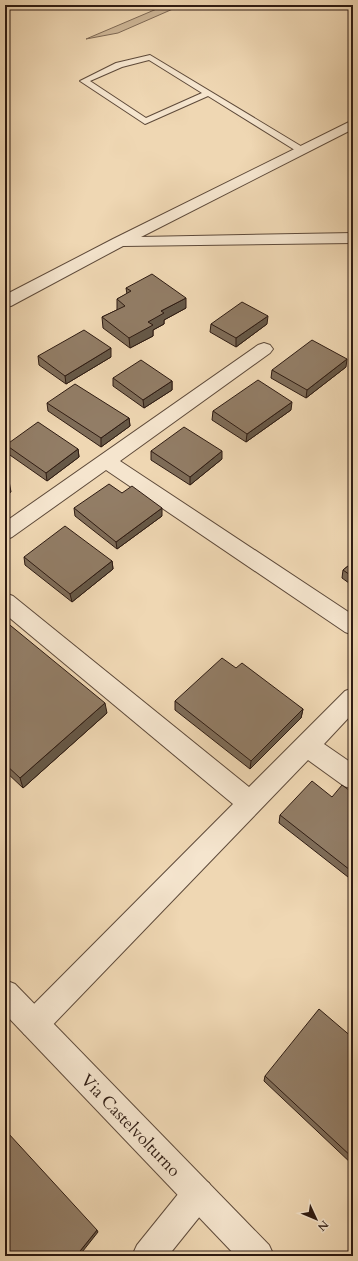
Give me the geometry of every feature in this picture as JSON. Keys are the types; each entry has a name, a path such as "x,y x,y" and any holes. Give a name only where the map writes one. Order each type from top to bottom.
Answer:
{"street":[{"path":"5,302 119,242 353,124"},
{"path":"119,242 353,238"},
{"path":"5,532 264,349"},
{"path":"106,461 353,626"},
{"path":"5,602 250,803"},
{"path":"34,1024 353,698"},
{"path":"308,745 353,778"},
{"name":"Via Castelvolturno","path":"5,994 258,1256"},
{"path":"148,1256 198,1194"}],"lane":[{"path":"208,94 145,121 84,81 119,65 150,57 301,150"}],"shaded area":[{"path":"166,5 182,5 118,33 86,39"}],"building":[{"path":"152,274 186,298 161,311 164,313 148,322 153,325 129,338 102,317 125,306 117,299 131,291 126,288"},
{"path":"242,302 268,316 236,338 211,324"},
{"path":"84,330 111,348 65,376 38,356"},
{"path":"312,340 347,359 307,390 272,370"},
{"path":"141,360 172,381 143,400 113,378"},
{"path":"258,380 292,402 247,434 213,411"},
{"path":"75,384 129,418 101,438 47,403"},
{"path":"38,422 78,449 46,473 6,445"},
{"path":"184,427 222,451 190,477 151,451"},
{"path":"5,478 9,481 5,484"},
{"path":"109,484 122,493 132,486 162,508 116,542 74,508"},
{"path":"65,526 112,561 70,594 24,557"},
{"path":"353,562 353,577 343,570"},
{"path":"5,621 105,703 20,778 5,764"},
{"path":"222,658 236,668 242,663 303,709 251,761 175,701"},
{"path":"312,781 332,797 342,785 353,793 353,867 350,870 280,815"},
{"path":"319,1009 353,1038 353,1158 265,1076"},
{"path":"8,1133 97,1230 76,1256 5,1256 5,1136"}]}
